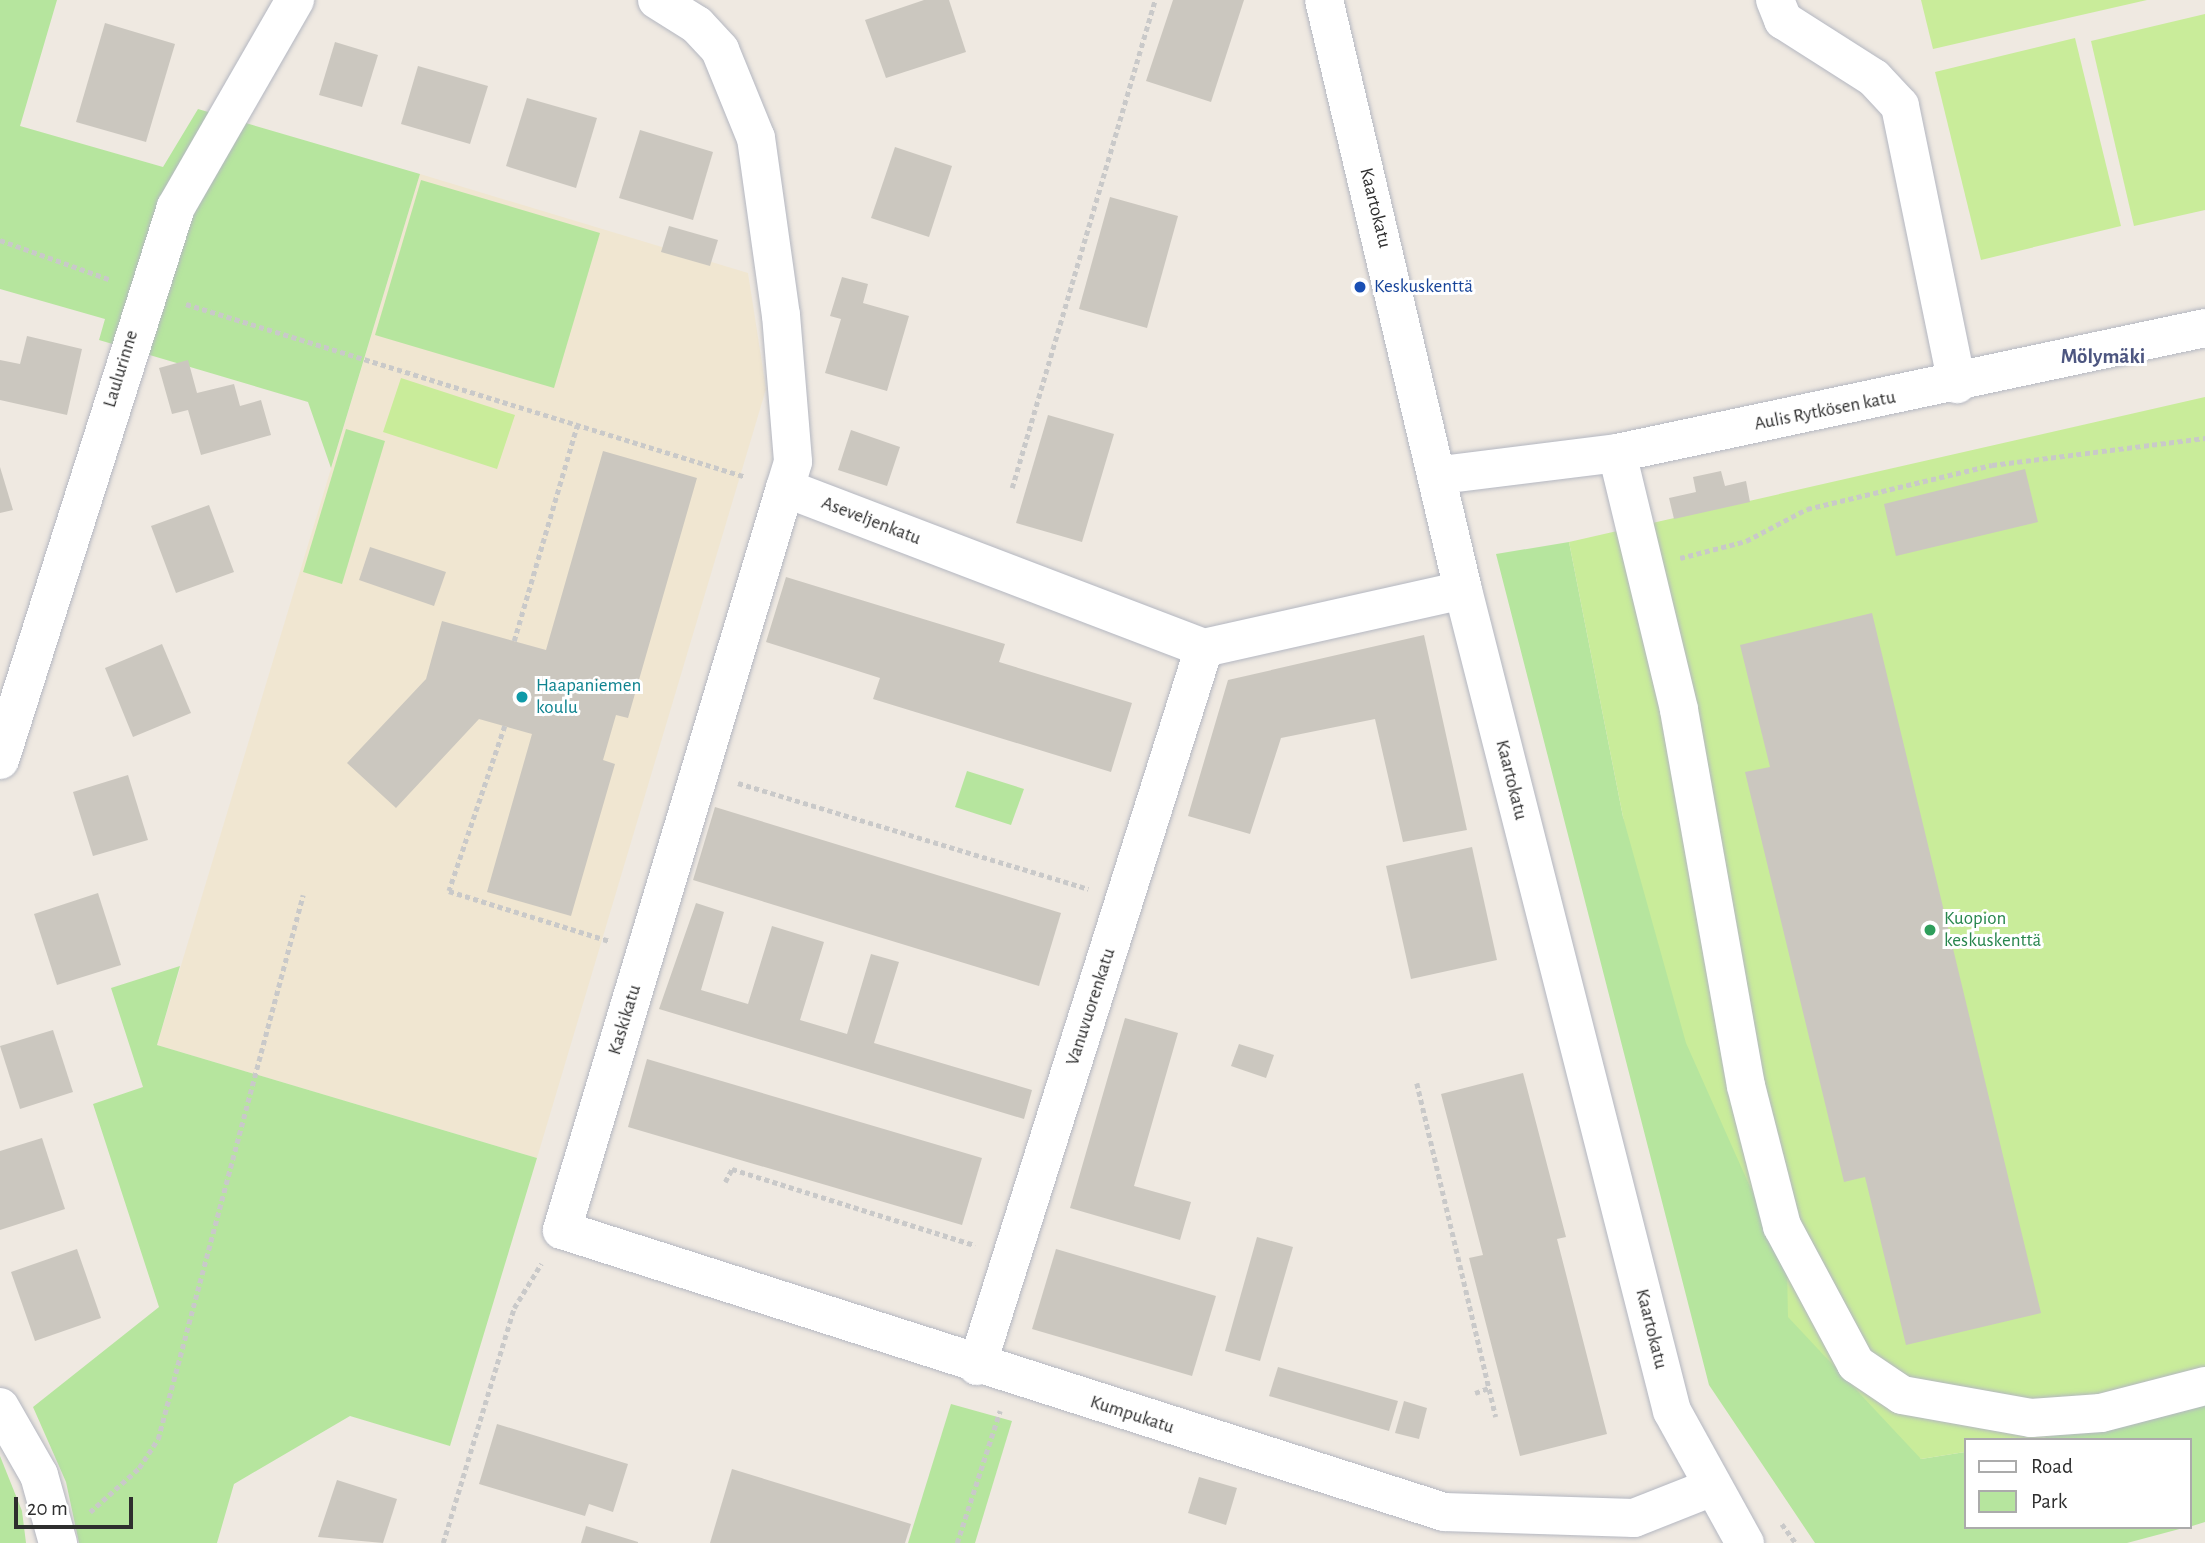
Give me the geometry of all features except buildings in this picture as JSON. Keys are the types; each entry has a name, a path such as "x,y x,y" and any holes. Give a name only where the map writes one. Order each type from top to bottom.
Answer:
{"street":[{"name":"Laulurinne","path":"0,760 145,292 176,207 295,0"},
{"path":"657,0 697,24 720,50 757,138 781,315 793,462 769,483"},
{"name":"Kaartokatu","path":"1324,0 1441,475 1463,590 1672,1411 1710,1488 1745,1543"},
{"path":"1775,0 1783,20 1874,78 1900,106 1957,384"},
{"name":"Aulis Rytkösen katu","path":"1441,475 1617,453 1957,384 2205,328"},
{"path":"1617,453 1679,710 1746,1086 1782,1226 1856,1364 1902,1395 2031,1418 2101,1413 2205,1386"},
{"name":"Aseveljenkatu","path":"769,483 1204,648"},
{"name":"Kaskikatu","path":"562,1230 700,772 769,483"},
{"path":"1204,648 1463,590"},
{"name":"Vanuvuorenkatu","path":"994,1371 1012,1256 1204,648"},
{"name":"Kumpukatu","path":"562,1230 994,1371 1444,1512 1634,1518 1710,1488"},
{"path":"0,1407 39,1475 55,1534"}],"path":[{"path":"1012,488 1155,0"},
{"path":"0,240 145,292 769,483"},
{"path":"514,641 577,425"},
{"path":"1643,564 1705,555 1807,509 1992,465 2205,438"},
{"path":"505,726 449,891 614,942"},
{"path":"700,772 1124,900"},
{"path":"55,1534 117,1491 158,1439 303,895"},
{"path":"1417,1083 1496,1416"},
{"path":"725,1182 732,1169 1012,1256"},
{"path":"443,1543 514,1308 562,1230"},
{"path":"957,1543 994,1371"},
{"path":"1475,1393 1489,1388"}],"shaded area":[{"path":"420,174 748,273 766,389 537,1158 157,1045"}],"green space":[{"path":"0,0 57,0 20,126 163,167 198,109 420,174 331,468 308,402 99,340 105,319 0,289"},
{"path":"1921,0 2147,0 1933,49"},
{"path":"2205,14 2205,210 2134,226 2091,41"},
{"path":"2075,38 2121,226 1981,260 1935,72"},
{"path":"421,180 600,233 554,388 375,335"},
{"path":"401,378 515,415 497,469 383,432"},
{"name":"Kuopion keskuskenttä","path":"2205,397 2205,1402 2042,1438 1964,1438 1964,1452 1921,1459 1788,1317 1787,1270 1686,1043 1623,817 1569,542"},
{"path":"346,429 385,441 342,584 303,572"},
{"path":"1569,542 1623,817 1921,1459 1964,1452 1964,1529 2180,1529 2127,1543 1815,1543 1709,1385 1496,554"},
{"path":"967,771 1024,789 1011,825 955,807"},
{"path":"180,966 157,1045 537,1158 450,1446 350,1416 234,1484 217,1543 79,1543 66,1482 33,1407 159,1307 93,1104 143,1087 111,988"},
{"path":"2205,1402 2205,1522 2191,1526 2191,1438 2042,1438"},
{"path":"951,1404 1012,1421 975,1543 908,1543"},
{"path":"0,1456 22,1511 26,1543 0,1543"}],"place":[{"name":"Keskuskenttä","path":"1360,287"},
{"name":"Haapaniemen koulu","path":"522,697"},
{"name":"Kuopion keskuskenttä","path":"1930,930"}],"district":[{"name":"Mölymäki","path":"2103,357"}]}
